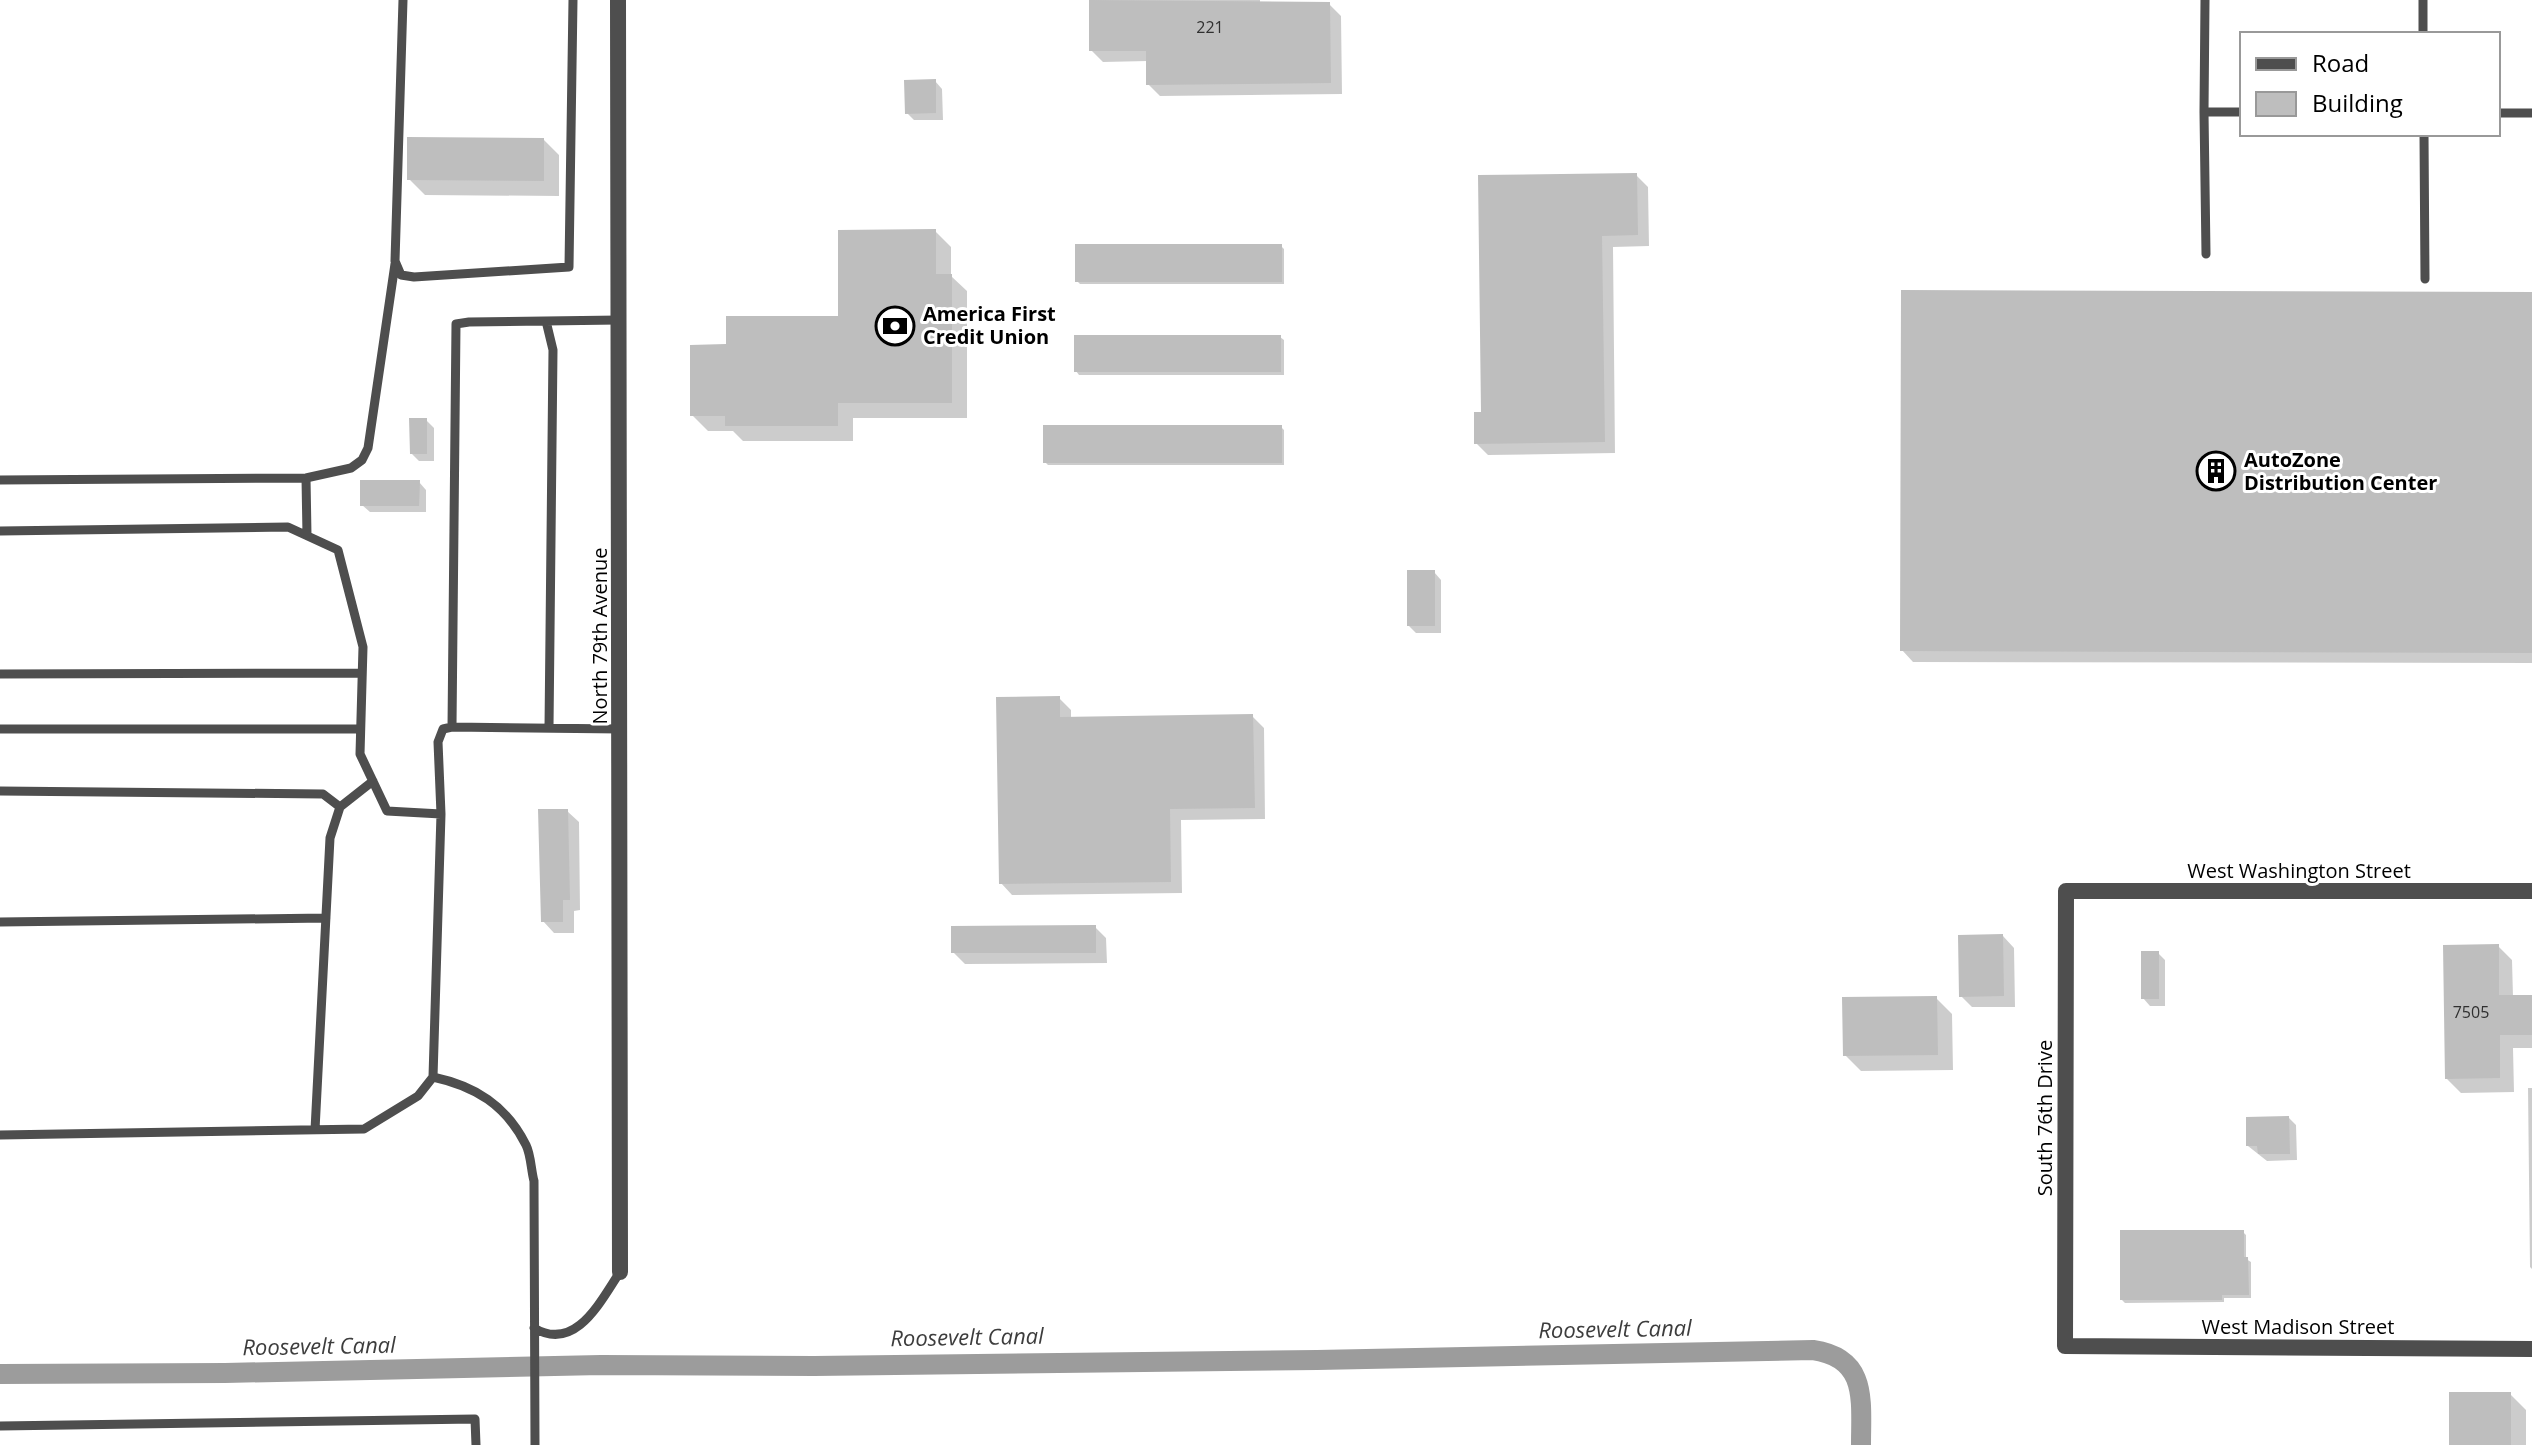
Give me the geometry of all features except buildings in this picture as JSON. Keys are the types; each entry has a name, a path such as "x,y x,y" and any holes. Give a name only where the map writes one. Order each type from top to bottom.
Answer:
{"street":[{"name":"North 79th Avenue","path":"618,0 620,1272"},
{"name":"West Washington Street","path":"2066,891 2532,891"},
{"name":"South 76th Drive","path":"2065,1346 2066,891"},
{"name":"West Madison Street","path":"2065,1346 2532,1349"}],"lane":[{"path":"0,480 306,478 351,468 362,460 368,448 395,261 403,0"},
{"path":"395,261 401,275 414,277 569,267 573,0"},
{"path":"2205,0 2206,254"},
{"path":"2423,0 2423,32"},
{"path":"2204,112 2240,112"},
{"path":"2500,113 2532,113"},
{"path":"2424,136 2425,279"},
{"path":"452,727 456,324 619,320"},
{"path":"546,321 553,350 549,728"},
{"path":"306,478 307,535"},
{"path":"0,531 288,527 338,550 363,647 360,754 387,811 441,814"},
{"path":"0,674 362,673"},
{"path":"0,729 360,729"},
{"path":"0,1135 364,1129 418,1096 433,1077 441,814 438,742 443,729 621,729"},
{"path":"315,1130 330,838 340,807 373,781"},
{"path":"0,791 323,794 340,807"},
{"path":"0,922 326,918"},
{"path":"433,1077 462,1083 498,1105 526,1146 534,1181 535,1445"},
{"path":"534,1328 546,1335 568,1332 588,1320 620,1272"},
{"path":"0,1426 475,1419 476,1445"}],"waterway":[{"name":"Roosevelt Canal","path":"0,1374 601,1365 814,1366 1317,1360 1813,1350 1844,1362 1852,1372 1860,1397 1861,1445"}],"place":[{"name":"America First Credit Union","path":"895,326"},
{"name":"AutoZone Distribution Center","path":"2216,471"}]}
